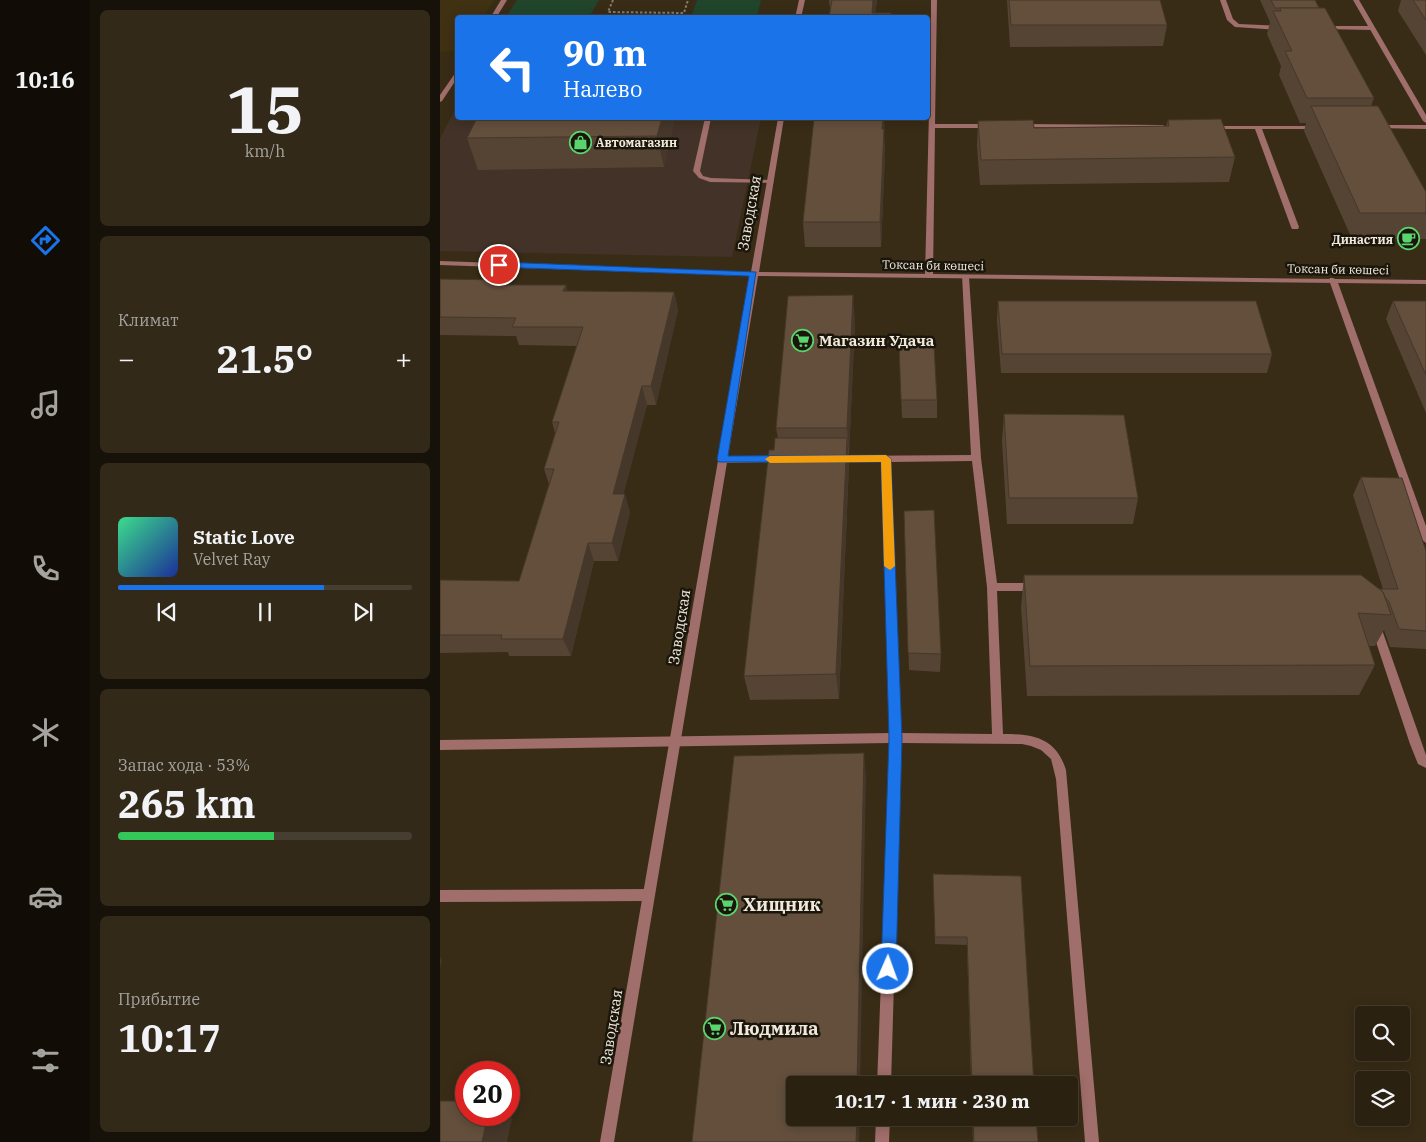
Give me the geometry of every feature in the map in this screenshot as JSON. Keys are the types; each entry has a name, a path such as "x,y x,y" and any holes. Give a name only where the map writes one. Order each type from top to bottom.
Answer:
{"street":[{"path":"495,15 504,0"},
{"path":"799,15 802,0"},
{"path":"929,276 934,126 931,27 934,0"},
{"path":"1223,0 1230,20 1237,26 1288,28"},
{"path":"1356,0 1426,121"},
{"path":"1316,28 1372,28"},
{"path":"440,100 455,76"},
{"path":"708,120 696,171 701,177 710,180 770,182"},
{"name":"Заводская","path":"607,1142 781,120"},
{"path":"934,126 1003,126"},
{"path":"1012,126 1170,126"},
{"path":"1199,127 1327,127"},
{"path":"1258,127 1295,228"},
{"path":"1367,127 1426,128"},
{"name":"Токсан би көшесі","path":"440,263 753,274 1426,282"},
{"path":"965,277 976,458 992,587 998,739"},
{"path":"1333,280 1426,539"},
{"path":"828,459 976,458"},
{"path":"722,460 790,459"},
{"path":"884,1076 896,738 886,459"},
{"path":"992,587 1050,588"},
{"path":"1368,615 1373,620 1381,639 1416,744 1422,760 1426,763"},
{"path":"440,745 896,738 1022,739 1038,742 1049,749 1059,763 1092,1142"},
{"path":"440,896 648,894"},
{"path":"882,1142 883,1126"}],"path":[{"path":"613,0 608,12 684,12 688,0"}],"shaded area":[{"path":"440,0 494,0 484,15 455,15 455,51 440,52"},
{"path":"455,109 455,120 761,120 732,257 440,251 440,139"}],"green space":[{"path":"517,0 599,0 590,15 507,15"},
{"path":"697,0 761,0 757,15 692,15"}],"building":[{"path":"832,0 873,0 872,13 891,13 891,15 830,15"},
{"path":"1009,0 1160,0 1167,25 1011,25"},
{"path":"1271,0 1315,0 1319,8 1275,8"},
{"path":"1413,0 1426,0 1426,20"},
{"path":"1280,8 1325,8 1374,98 1307,98 1285,51 1292,51 1273,11 1281,11"},
{"path":"1311,106 1378,106 1426,192 1426,213 1360,213"},
{"path":"1221,119 1235,157 981,160 978,121 1033,120 1034,128 1169,126 1168,120"},
{"path":"476,120 661,120 657,136 467,138"},
{"path":"814,120 883,120 880,222 803,222"},
{"path":"440,279 505,280 502,285 566,285 563,291 674,292 651,386 642,386 613,494 625,494 612,543 588,543 563,639 501,639 502,635 440,635 440,580 519,581 554,469 544,469 559,422 552,422 583,327 512,327 516,318 440,317"},
{"path":"853,295 847,428 776,428 788,296"},
{"path":"998,301 1256,301 1272,354 1002,354"},
{"path":"1393,301 1426,301 1426,375"},
{"path":"899,344 934,346 937,400 901,400"},
{"path":"1004,414 1124,415 1138,498 1009,498"},
{"path":"775,438 847,438 836,674 744,676 769,450 774,450"},
{"path":"1361,477 1402,478 1426,551 1426,631 1399,629 1389,602 1379,589 1398,589"},
{"path":"934,510 941,654 908,653 904,511"},
{"path":"1024,575 1361,575 1383,592 1391,615 1358,613 1375,665 1030,666"},
{"path":"864,753 857,1076 786,1076 786,1126 857,1126 856,1142 692,1142 734,756"},
{"path":"933,874 1021,876 1033,1076 972,1076 967,937 935,937"},
{"path":"440,1101 455,1101 455,1126 486,1126 482,1142 440,1142"},
{"path":"973,1126 1037,1126 1038,1142 974,1142"}],"slow traffic":[{"path":"770,459 886,459 890,566"}],"place":[{"name":"Автомагазин","path":"580,142"},
{"name":"Династия","path":"1409,239"},
{"name":"Магазин Удача","path":"803,340"},
{"name":"Хищник","path":"727,904"},
{"name":"Людмила","path":"714,1028"}],"route":[{"path":"499,265 753,274 722,460 886,459 896,738 888,969"}]}
